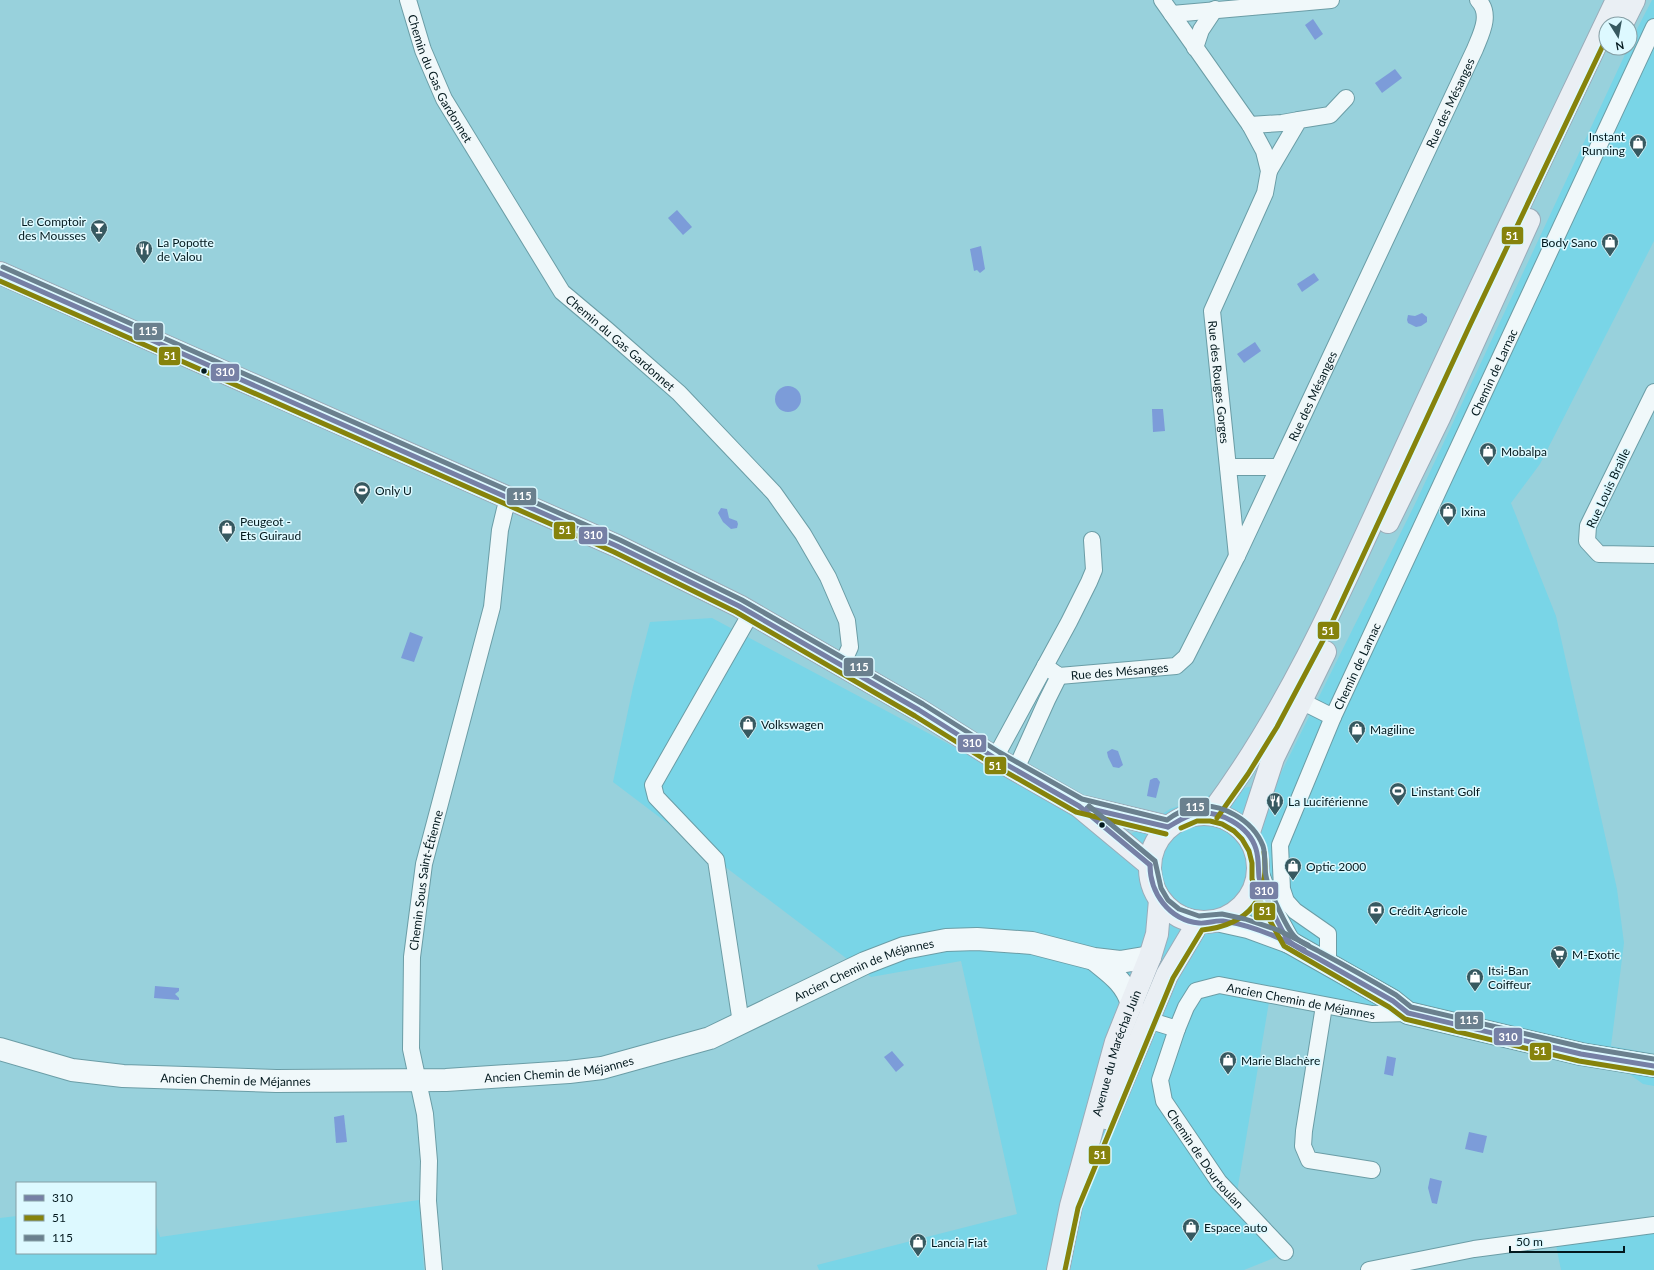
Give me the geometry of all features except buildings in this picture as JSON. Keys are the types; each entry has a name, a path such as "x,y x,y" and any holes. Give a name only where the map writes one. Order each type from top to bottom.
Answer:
{"main road":[{"path":"1211,814 1234,783 1325,624 1425,406 1617,0"},
{"path":"1626,16 1634,0"},
{"path":"1248,835 1273,758 1439,418 1587,93 1606,56"},
{"path":"0,273 617,546 751,613 919,710 995,758 1079,806 1150,865"},
{"path":"1079,806 1168,827"},
{"path":"1196,814 1211,814 1225,817 1238,825 1248,835 1256,848 1259,862 1259,877 1254,892 1246,904 1234,914 1221,921 1198,923 1183,919 1170,911 1160,900 1152,884 1150,865 1152,851 1159,838 1168,827 1181,819 1196,814"},
{"name":"Avenue du Maréchal Juin","path":"1058,1270 1071,1206 1116,1042 1150,957 1157,934 1160,900"},
{"name":"Avenue du Maréchal Juin","path":"1071,1206 1167,975 1198,923"}],"street":[{"name":"Chemin du Gas Gardonnet","path":"408,0 423,50 444,99 562,292 679,393 774,493 803,534 828,577 847,621 850,647 842,665"},
{"name":"Rue des Rouges Gorges","path":"1162,0 1250,125 1264,151 1269,171"},
{"path":"1172,14 1215,9 1331,0"},
{"name":"Rue des Mésanges","path":"1046,666 1059,676 1176,666 1186,657 1237,556 1475,49 1484,29 1482,7"},
{"path":"1195,48 1201,30 1215,9"},
{"name":"Chemin de Larnac","path":"1328,964 1328,934 1295,911 1286,902 1282,889 1280,844 1333,717 1654,27"},
{"path":"1250,125 1282,124 1330,115 1346,98"},
{"name":"Rue des Rouges Gorges","path":"1237,556 1212,311 1265,193 1269,171 1299,120"},
{"name":"Rue Louis Braille","path":"1654,392 1588,526 1586,541 1599,554 1654,555"},
{"path":"1228,467 1278,467"},
{"name":"Chemin Sous Saint-Étienne","path":"434,1270 428,1201 429,1161 425,1114 412,1049 412,957 424,864 492,607 500,530 505,509 512,500"},
{"path":"995,758 1046,666 1094,570 1092,540"},
{"path":"741,1023 716,860 656,797 653,785 751,613"},
{"name":"Rue des Mésanges","path":"1016,769 1046,700 1059,676"},
{"name":"Chemin de Larnac","path":"1301,701 1333,717"},
{"path":"1259,877 1270,907 1289,942"},
{"path":"1221,921 1248,927 1289,942 1393,1001 1408,1012 1581,1054 1654,1066"},
{"name":"Ancien Chemin de Méjannes","path":"0,1049 72,1070 123,1076 276,1081 446,1080 569,1072 602,1068 710,1038 866,963 904,948 946,940 977,939 1032,943 1094,959 1120,962 1150,957"},
{"name":"Ancien Chemin de Méjannes","path":"1094,959 1119,979 1130,995 1132,1004"},
{"name":"Ancien Chemin de Méjannes","path":"1177,1029 1186,1007 1196,991 1219,985 1372,1014 1408,1012"},
{"path":"1324,1006 1304,1131 1303,1146 1309,1160 1372,1170"},
{"path":"1148,1020 1177,1029"},
{"name":"Chemin de Dourtoulan","path":"1177,1029 1160,1080 1164,1101 1219,1182 1285,1252"},
{"path":"1369,1270 1474,1249 1654,1225"}],"shaded area":[{"path":"1652,0 1654,0 1654,241 1540,464 1511,503 1556,616 1617,889 1624,943 1611,1046 1654,1054 1654,1086 1643,1084 1594,1048 1269,1002 1235,1204 1281,1255 1244,1270 819,1270 817,1265 1017,1214 961,961 871,977 613,782 633,687 650,622 712,618 958,749 1131,834 1170,809 1207,796 1277,781 1415,504 1624,56 1638,56 1638,27"},
{"path":"1313,19 1323,34 1315,40 1305,25"},
{"path":"1395,69 1402,78 1382,93 1375,83"},
{"path":"677,210 692,227 683,235 668,218"},
{"path":"981,246 985,269 980,273 977,270 974,271 970,249"},
{"path":"1314,273 1319,280 1302,292 1297,284"},
{"path":"1422,313 1427,317 1427,322 1416,327 1408,323 1408,315 1415,316"},
{"path":"1255,342 1261,351 1244,363 1237,354"},
{"path":"788,386 797,390 801,399 797,408 788,412 779,408 775,399 779,390"},
{"path":"1152,409 1163,409 1165,431 1153,432"},
{"path":"721,508 727,509 729,518 737,521 737,528 731,529 723,522 718,513"},
{"path":"410,632 423,637 414,662 401,658"},
{"path":"1112,749 1118,751 1123,765 1119,768 1113,767 1108,757 1107,752"},
{"path":"1157,778 1160,782 1156,798 1147,796 1150,780"},
{"path":"155,986 179,988 179,991 175,994 179,1000 154,998"},
{"path":"892,1051 904,1065 896,1072 884,1057"},
{"path":"1387,1056 1396,1058 1393,1076 1384,1074"},
{"path":"344,1115 347,1142 336,1143 334,1117"},
{"path":"1469,1132 1487,1136 1483,1153 1465,1149"},
{"path":"1430,1178 1442,1181 1437,1204 1432,1203 1428,1188"},
{"path":"419,1200 424,1270 0,1270 0,1218 16,1216 16,1254 156,1254 156,1224 160,1237"},
{"path":"1654,1228 1654,1270 1561,1270 1555,1240"}],"transit line":[{"name":"51","path":"1217,818 1248,774 1277,727 1328,631 1470,325 1598,56"},
{"name":"115","path":"3,267 620,540 742,600 923,704 999,752 1082,799 1167,820 1187,809 1204,806 1215,807 1235,815 1252,828 1263,846 1267,882 1282,916 1294,936 1303,943 1396,995 1411,1007 1582,1047 1654,1059"},
{"name":"310","path":"0,273 617,546 739,606 919,710 995,758 1079,806 1150,865"},
{"name":"51","path":"0,281 614,552 736,612 915,716 992,764 1076,812 1166,834"},
{"name":"115","path":"1089,806 1155,861 1161,888 1168,900 1179,909 1199,916 1222,914 1245,919 1278,930 1308,945"},
{"name":"310","path":"1087,808 1168,827"},
{"name":"310","path":"1168,827 1188,816 1204,813 1223,817 1240,826 1247,833 1256,849 1259,877 1278,921 1290,942 1393,1001 1408,1013 1581,1054 1654,1066"},
{"name":"51","path":"1181,828 1197,821 1210,821 1222,824 1234,831 1242,839 1249,851 1252,863 1252,879 1264,910 1284,946 1389,1007 1405,1019 1579,1061 1653,1073"},
{"name":"51","path":"1065,1270 1078,1208 1173,978 1202,930 1218,927 1232,922 1244,915 1253,906 1259,896 1263,883 1265,868 1264,852"},
{"name":"310","path":"1150,865 1153,885 1158,895 1170,911 1179,917 1188,921 1199,923 1220,921 1244,925 1275,936 1304,950"}],"place":[{"name":"Instant Running","path":"1638,158"},
{"name":"Le Comptoir des Mousses","path":"99,243"},
{"name":"Body Sano","path":"1610,257"},
{"name":"La Popotte de Valou","path":"144,264"},
{"name":"Mobalpa","path":"1488,466"},
{"name":"Only U","path":"362,505"},
{"name":"Ixina","path":"1448,526"},
{"name":"Peugeot - Ets Guiraud","path":"227,543"},
{"name":"Volkswagen","path":"748,739"},
{"name":"Magiline","path":"1357,744"},
{"name":"L'instant Golf","path":"1398,806"},
{"name":"La Luciférienne","path":"1275,816"},
{"name":"Optic 2000","path":"1293,881"},
{"name":"Crédit Agricole","path":"1376,925"},
{"name":"M-Exotic","path":"1559,969"},
{"name":"Itsi-Ban Coiffeur","path":"1475,992"},
{"name":"Marie Blachère","path":"1228,1075"},
{"name":"Espace auto","path":"1191,1242"},
{"name":"Lancia Fiat","path":"918,1257"}]}
